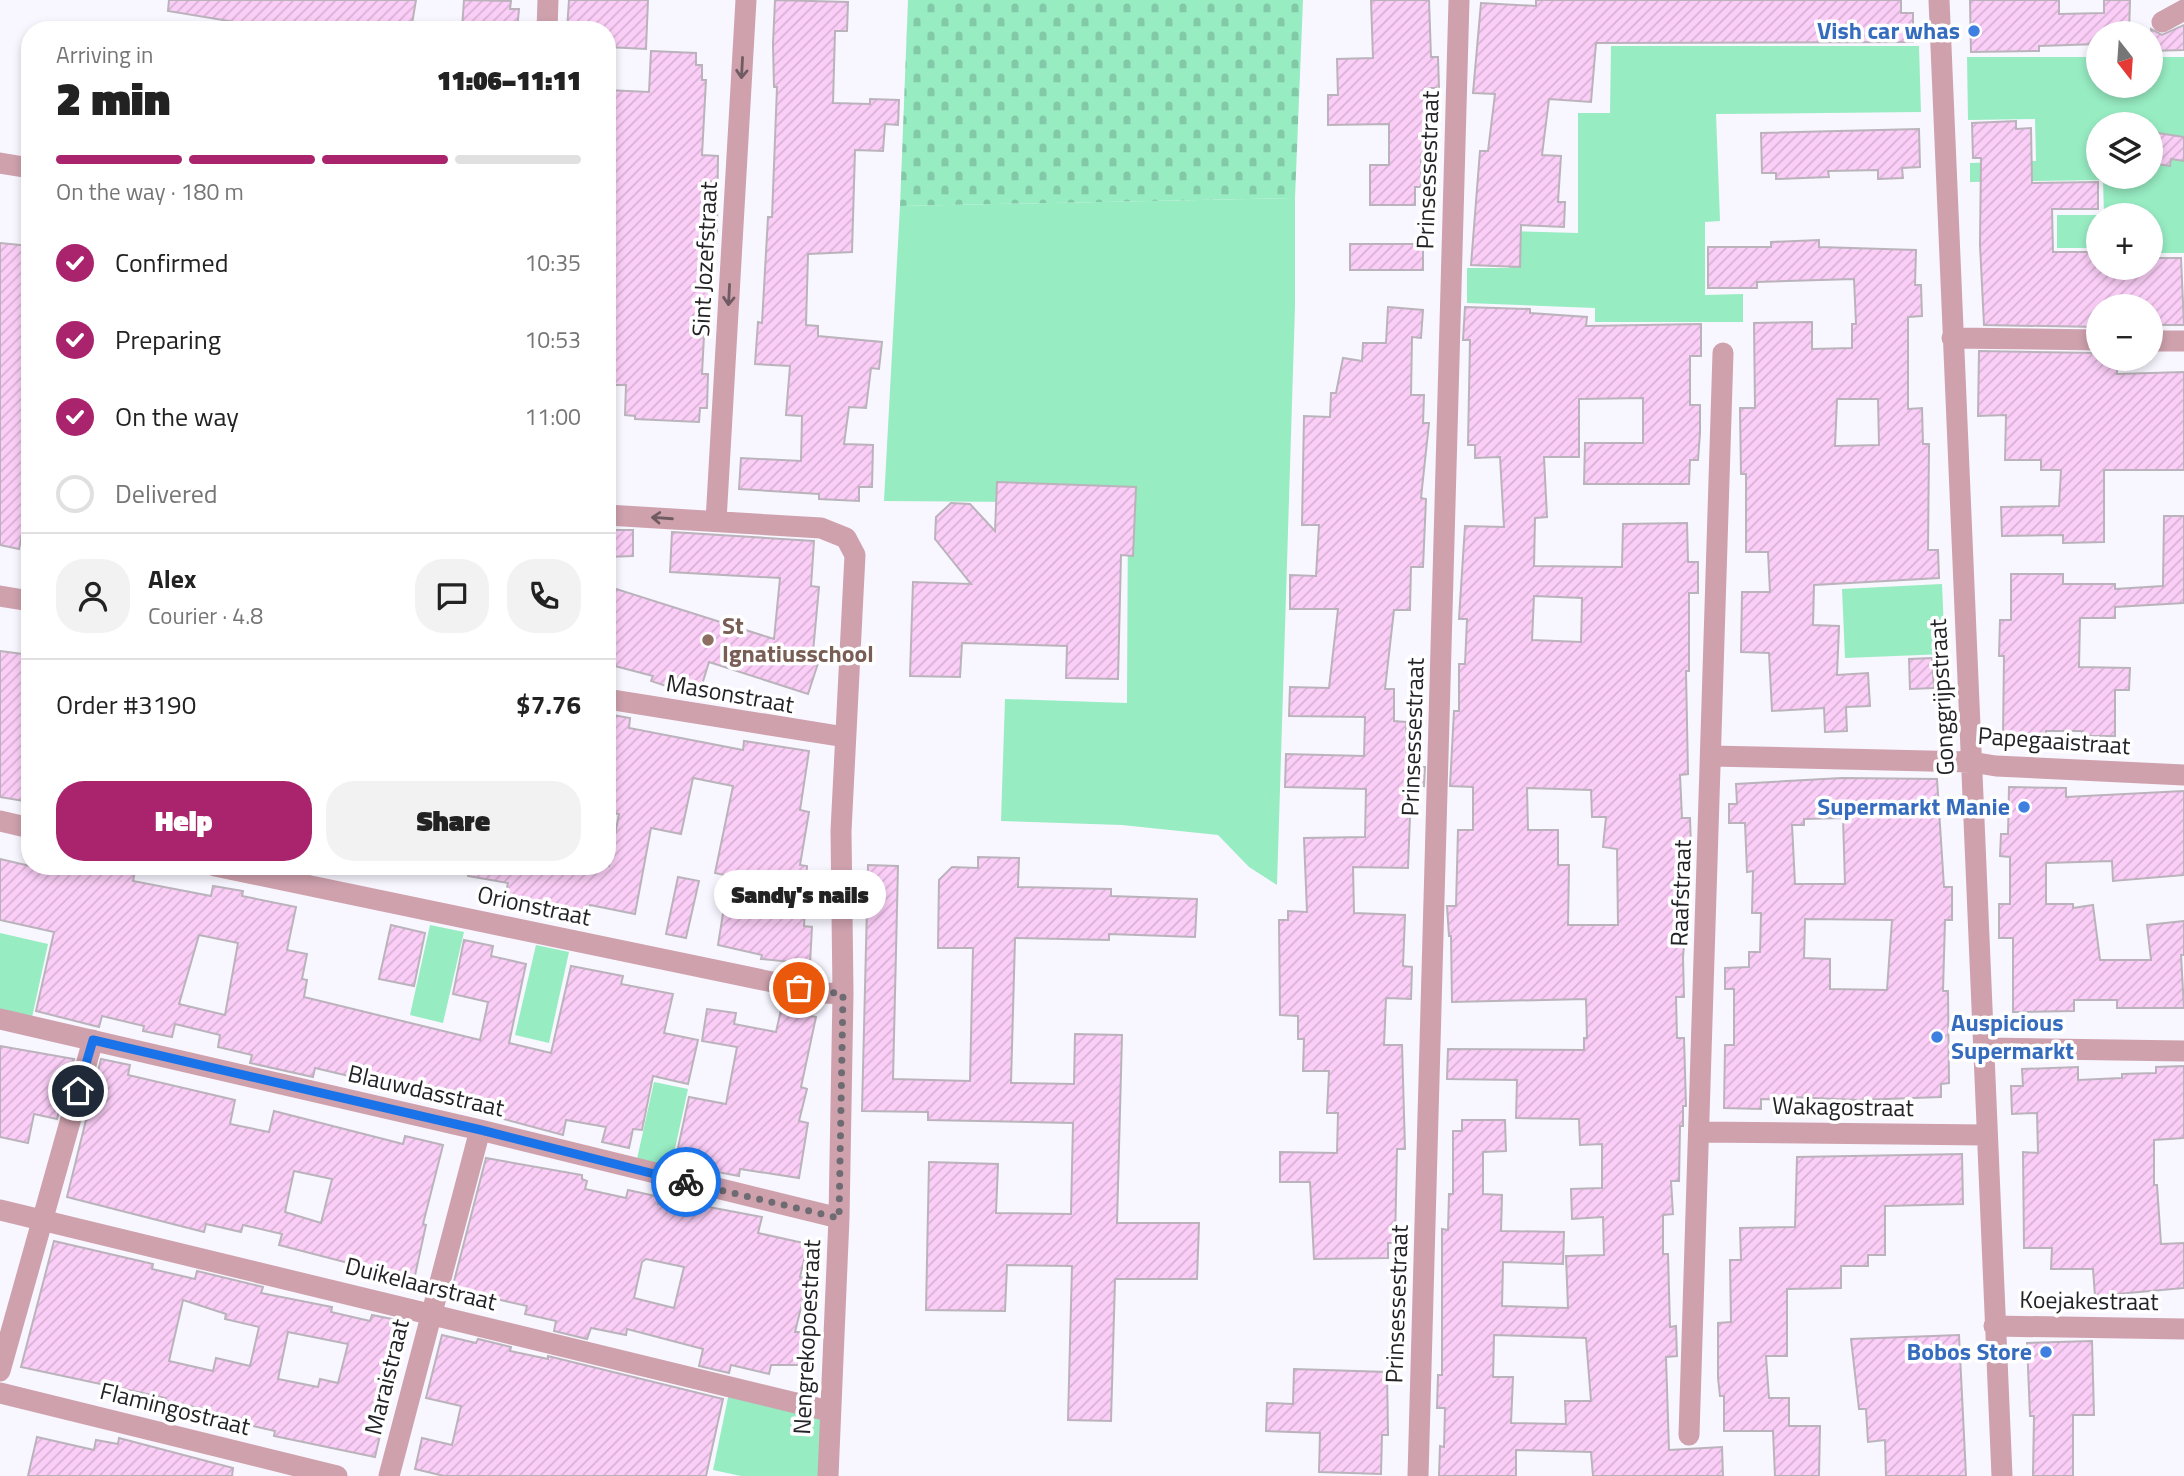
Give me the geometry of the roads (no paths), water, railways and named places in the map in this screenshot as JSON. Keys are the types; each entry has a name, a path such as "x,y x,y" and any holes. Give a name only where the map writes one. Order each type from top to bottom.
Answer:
{"street":[{"path":"547,21 548,0"},
{"name":"Sint Jozefstraat","path":"716,522 746,0"},
{"name":"Prinsessestraat","path":"1418,1476 1459,0"},
{"name":"Gonggrijpstraat","path":"1939,0 2002,1476"},
{"path":"2163,21 2184,10"},
{"path":"0,163 21,166"},
{"path":"1952,338 2086,340"},
{"path":"2163,341 2184,341"},
{"name":"Raafstraat","path":"1689,1435 1723,353"},
{"name":"Nengrekopoestraat","path":"616,515 821,528 846,538 855,555 841,831 843,994 839,1218 828,1476"},
{"path":"0,596 21,600"},
{"name":"Masonstraat","path":"616,700 845,737"},
{"name":"Papegaaistraat","path":"1711,756 1971,762 1996,766 2184,775"},
{"path":"0,821 21,826"},
{"name":"Orionstraat","path":"258,875 825,993 843,994"},
{"name":"Blauwdasstraat","path":"0,1019 481,1130 839,1218"},
{"path":"0,1371 40,1220 93,1040"},
{"path":"1983,1048 2184,1051"},
{"name":"Maraistraat","path":"389,1476 430,1313 481,1130"},
{"name":"Wakagostraat","path":"1700,1132 1986,1135"},
{"name":"Duikelaarstraat","path":"0,1210 829,1411"},
{"name":"Koejakestraat","path":"1994,1326 2184,1329"},
{"name":"Flamingostraat","path":"0,1393 337,1476"}],"place":[{"name":"Vish car whas","path":"1974,31"},
{"name":"St Ignatiusschool","path":"708,640"},
{"name":"Supermarkt Manie","path":"2024,807"},
{"name":"Sandy's nails","path":"799,988"},
{"name":"Auspicious Supermarkt","path":"1937,1037"},
{"name":"Bobos Store","path":"2046,1352"}]}
